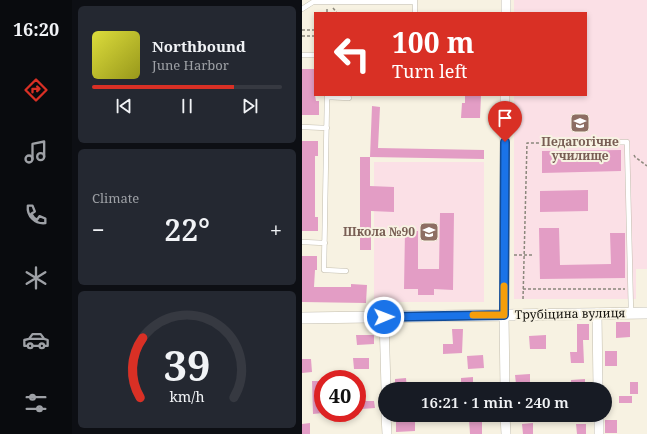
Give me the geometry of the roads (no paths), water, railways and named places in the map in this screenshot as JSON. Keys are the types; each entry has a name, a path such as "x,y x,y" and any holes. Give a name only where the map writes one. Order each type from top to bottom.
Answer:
{"street":[{"path":"506,0 506,12"},
{"path":"505,96 505,382"},
{"path":"598,313 598,382"},
{"name":"Трубіцина вулиця","path":"302,318 647,313"},
{"path":"384,317 386,382"},
{"path":"386,422 387,434"},
{"path":"506,422 506,434"},
{"path":"599,422 599,434"}],"lane":[{"path":"302,8 313,1 415,1 415,12"},
{"path":"302,55 314,55"},
{"path":"346,271 324,270 327,97 348,98"},
{"path":"302,128 327,128"},
{"path":"554,143 627,142 631,313"},
{"path":"302,242 325,243"}],"place":[{"name":"Педагогічне училище","path":"580,123"},
{"name":"Школа №90","path":"429,232"}]}
